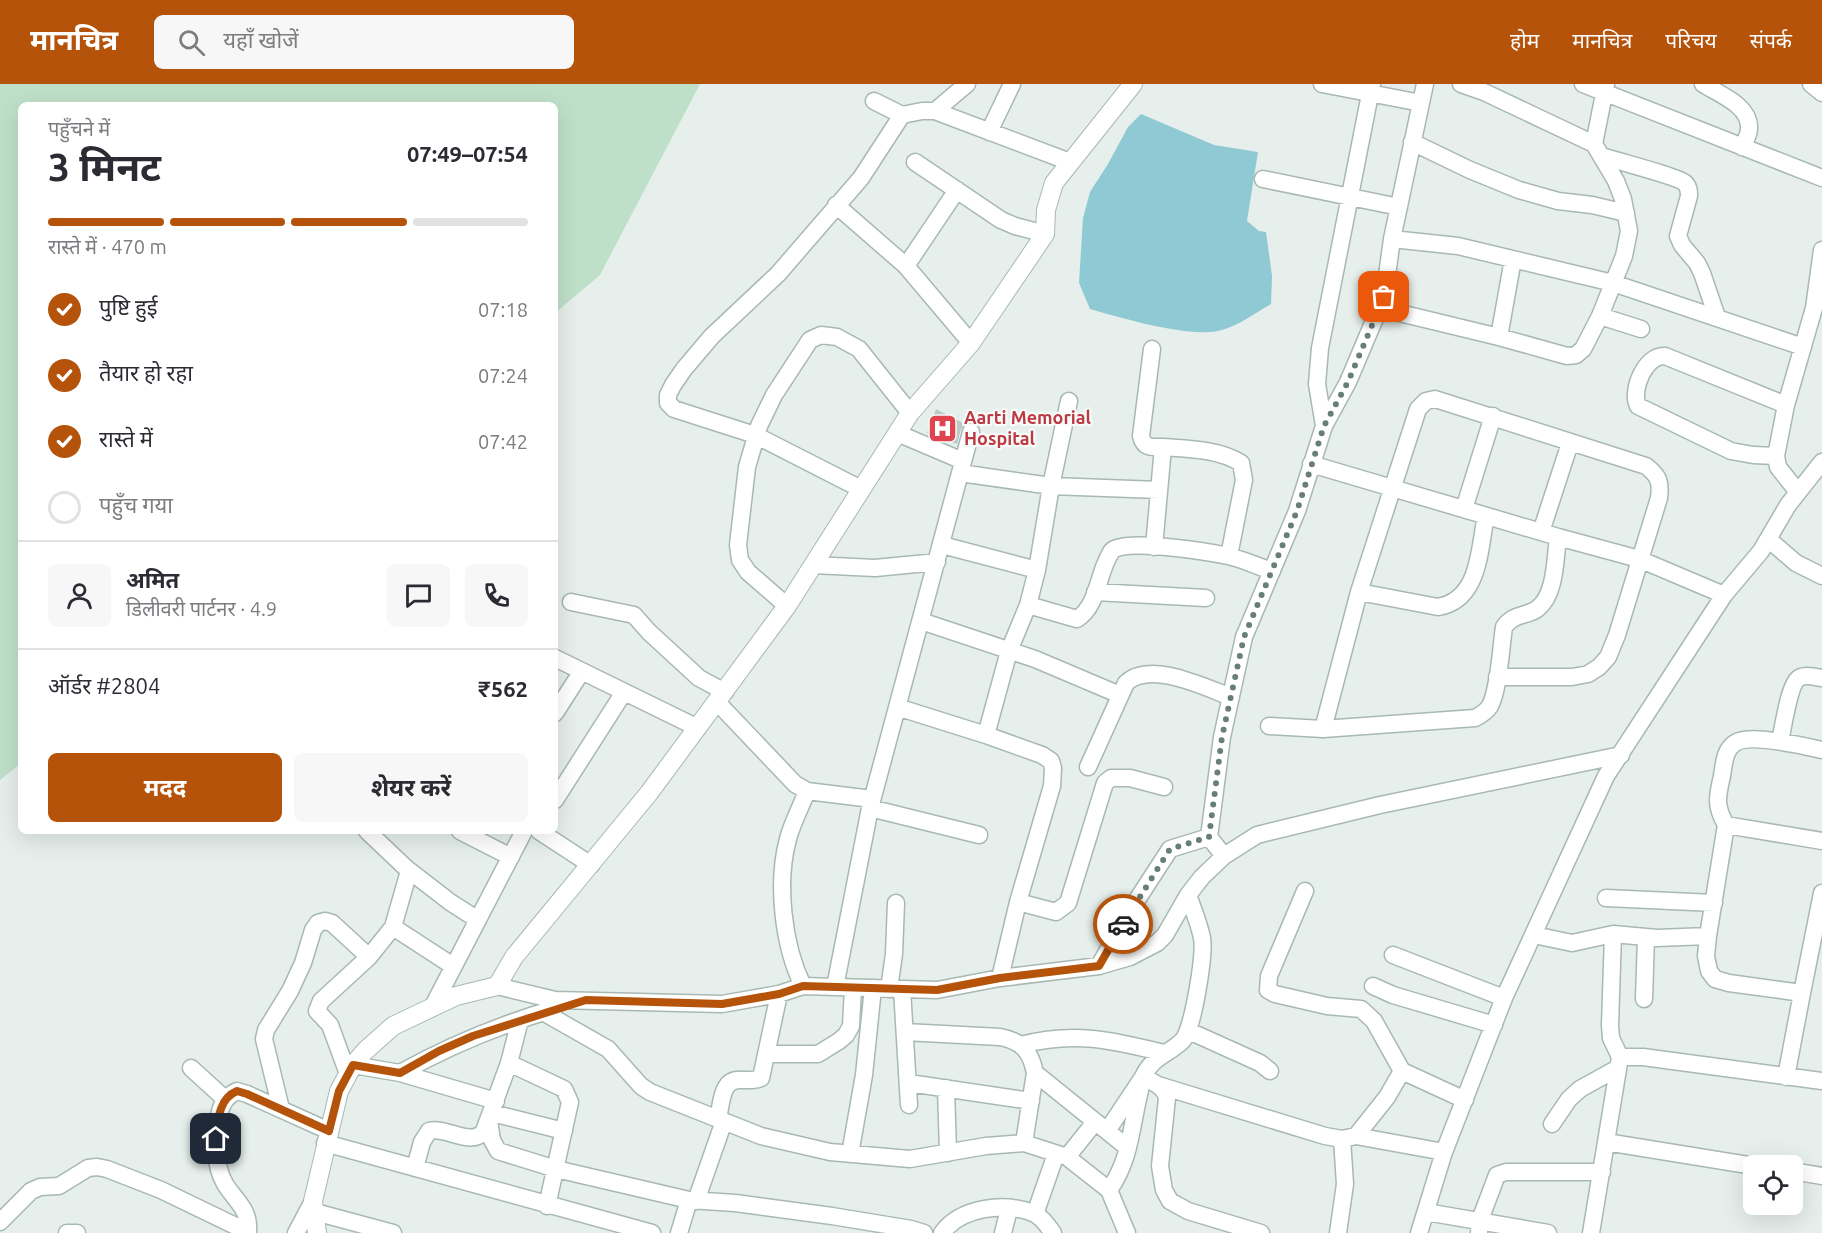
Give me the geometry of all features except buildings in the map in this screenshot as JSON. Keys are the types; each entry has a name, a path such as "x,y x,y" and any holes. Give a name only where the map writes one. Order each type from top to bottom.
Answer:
{"street":[{"path":"935,111 967,84"},
{"path":"989,132 1012,84"},
{"path":"497,986 514,957 649,793 787,606 910,413 971,343 1045,234 1046,210 1054,183 1133,84"},
{"path":"1322,84 1371,89 1421,103"},
{"path":"1224,856 1209,837 1222,737 1244,637 1297,511 1324,426 1348,382 1384,297 1392,239 1425,84"},
{"path":"1461,84 1485,88 1598,150 1686,184 1689,196 1678,236 1702,273 1717,317"},
{"path":"1583,84 1605,89 1822,178"},
{"path":"1703,84 1740,107 1748,118 1749,133 1742,147"},
{"path":"1811,84 1822,93"},
{"path":"1324,426 1317,384 1317,369 1371,89"},
{"path":"1379,308 1567,356 1576,355 1583,349 1600,316 1628,243 1629,231 1623,199 1616,181 1598,150 1605,89"},
{"path":"874,101 902,116 922,111 935,111 1070,162"},
{"path":"861,489 755,435 674,409 668,403 668,395 684,369 712,336 778,274 861,178 902,116"},
{"path":"1412,142 1470,170 1519,190 1558,201 1592,205 1626,213"},
{"path":"915,162 1000,220 1045,234"},
{"path":"1263,179 1399,207"},
{"path":"906,266 957,189"},
{"path":"836,205 906,266 971,343"},
{"path":"1392,239 1458,246 1613,283 1803,347"},
{"path":"1797,491 1778,467 1776,456 1786,405 1803,347 1818,309 1822,250"},
{"path":"1499,337 1513,259"},
{"path":"1600,316 1641,329"},
{"path":"787,606 748,572 740,560 738,545 747,467 755,435 774,395 810,340 821,335 837,337 860,349 910,413"},
{"path":"1152,349 1141,436 1143,443 1147,447 1218,453 1241,463 1244,480 1229,556"},
{"path":"1776,456 1731,451 1638,406 1635,392 1652,359 1665,356 1786,405"},
{"path":"1323,729 1359,592 1418,409 1426,401 1435,399 1493,416 1646,466 1657,475 1660,487 1659,498 1617,635 1608,657 1588,674 1572,677 1497,678"},
{"path":"986,735 1009,651 1028,605 1037,570 1051,486 1069,401"},
{"path":"1464,509 1493,416"},
{"path":"835,987 871,804 971,432"},
{"path":"897,433 962,467 1051,486 1159,490"},
{"path":"1541,532 1570,443"},
{"path":"1154,547 1163,447"},
{"path":"1419,1233 1444,1152 1504,998 1606,776 1724,595 1761,550 1797,491 1822,462"},
{"path":"1311,464 1639,559 1724,595"},
{"path":"1359,592 1438,607 1450,605 1468,590 1473,579 1486,516"},
{"path":"1269,726 1323,729 1475,718 1483,714 1490,707 1494,694 1504,627 1510,619 1536,610 1548,595 1558,537"},
{"path":"1768,539 1796,562 1822,576"},
{"path":"1028,605 1077,619 1086,610 1112,550 1120,547 1154,547 1229,556 1272,571"},
{"path":"813,565 875,568 939,554 1037,570"},
{"path":"1095,592 1206,598"},
{"path":"571,602 634,615 649,632 721,697 785,776 807,791 871,804 979,835"},
{"path":"921,621 1035,659 1120,695"},
{"path":"558,659 698,728"},
{"path":"558,708 582,671"},
{"path":"1088,767 1120,695 1132,677 1147,673 1179,678 1231,697"},
{"path":"1780,741 1796,679 1802,676 1822,678"},
{"path":"558,795 624,692"},
{"path":"897,707 1042,755 1050,761 1053,768 1052,786 1018,902 1000,978"},
{"path":"1802,993 1728,983 1715,979 1709,971 1706,956 1708,936 1726,825 1718,812 1717,799 1726,753 1735,742 1748,739 1780,741 1822,750"},
{"path":"317,1233 314,1207 327,1137 339,1091 351,1070 365,1051 393,1026 456,996 497,986 555,1000 722,1004 779,994 803,986 937,990 1000,978 1099,966 1130,957 1157,943 1165,935 1188,895 1202,877 1224,856 1257,835 1380,805 1621,755"},
{"path":"1018,902 1056,912 1068,903 1105,783 1111,778 1130,778 1164,787"},
{"path":"803,986 795,970 790,949 782,896 787,843 807,791"},
{"path":"1726,825 1822,841"},
{"path":"370,834 409,871 478,920"},
{"path":"466,834 511,857"},
{"path":"432,1008 522,834"},
{"path":"544,834 591,865"},
{"path":"1099,966 1134,903 1170,849 1209,837"},
{"path":"351,1070 330,1025 317,1011 317,1006 369,957 393,927 409,871"},
{"path":"1305,891 1269,976 1268,990 1275,994 1327,1006 1361,1009 1374,1021 1402,1071 1465,1100"},
{"path":"1786,1077 1822,893"},
{"path":"1109,1190 1123,1166 1151,1081 1150,1066 1177,1045 1189,1032 1203,954 1203,940 1188,895"},
{"path":"1606,898 1714,903"},
{"path":"850,1154 867,1052 888,989 894,954 896,903"},
{"path":"281,1109 264,1039 266,1030 300,972 313,930 318,923 325,921 332,923 369,957"},
{"path":"393,927 453,966"},
{"path":"1534,935 1572,943 1612,934 1646,937 1708,936"},
{"path":"1591,1233 1619,1062 1611,1038 1610,1025 1612,934"},
{"path":"1644,999 1646,937"},
{"path":"1393,956 1504,998"},
{"path":"1373,986 1393,995 1494,1025"},
{"path":"766,1054 818,1054 840,1041 851,1026 852,988"},
{"path":"888,989 905,1032 909,1105"},
{"path":"680,1233 721,1120 726,1086 734,1079 761,1078 779,994"},
{"path":"400,1073 457,1042 543,1012 586,1000"},
{"path":"543,1012 603,1045 618,1058 641,1086 650,1092 761,1136 830,1152 910,1159 996,1144 1024,1143 1062,1155 1109,1190 1127,1233"},
{"path":"415,1168 422,1142 429,1131 435,1129 473,1138 480,1137 492,1112 509,1063 520,1020"},
{"path":"905,1032 1000,1037 1014,1040 1021,1045 1033,1064 1035,1073 1024,1143"},
{"path":"1189,1032 1260,1063 1270,1071"},
{"path":"1021,1045 1049,1038 1083,1038 1114,1041 1164,1053"},
{"path":"1552,1124 1569,1099 1580,1089 1619,1062 1643,1057 1822,1081"},
{"path":"509,1063 564,1089 570,1102 547,1206"},
{"path":"191,1068 225,1099"},
{"path":"351,1070 400,1073 492,1112 564,1131"},
{"path":"1338,1233 1349,1138 1387,1096 1402,1071"},
{"path":"1035,1073 1128,1148"},
{"path":"1151,1081 1299,1128 1444,1152"},
{"path":"1035,1214 1062,1155 1101,1127 1151,1081"},
{"path":"1151,1081 1166,1093 1167,1098 1160,1166 1161,1179 1170,1201 1188,1211 1261,1233"},
{"path":"909,1083 1031,1101"},
{"path":"946,1088 948,1153"},
{"path":"248,1232 246,1212 224,1183 215,1151 219,1115 225,1099 237,1091 281,1109 327,1137 415,1168 652,1233"},
{"path":"492,1112 492,1140 498,1151 556,1169 693,1200 735,1203 832,1216 924,1233"},
{"path":"1606,1142 1743,1164"},
{"path":"0,1222 31,1191 40,1187 59,1186 88,1168 97,1167 161,1190 248,1232"},
{"path":"1480,1226 1497,1175 1506,1172 1602,1172"},
{"path":"1803,1173 1822,1176"},
{"path":"296,1233 314,1207"},
{"path":"314,1207 393,1233"},
{"path":"942,1233 954,1220 965,1214 990,1208 1035,1214 1053,1233"},
{"path":"1004,1233 1009,1209"},
{"path":"1426,1212 1480,1226 1548,1233"},
{"path":"67,1233 77,1233"}],"green space":[{"path":"0,84 700,84 600,275 558,310 558,102 18,102 18,765 0,780"}],"water":[{"path":"1141,114 1214,145 1258,152 1247,221 1259,231 1266,232 1272,276 1271,304 1235,325 1222,330 1193,332 1156,326 1090,309 1079,283 1083,218 1090,192 1128,127"}],"way so far":[{"path":"1123,924 1134,903 1170,849 1209,837 1222,737 1244,637 1297,511 1324,426 1348,382 1384,297"}],"place":[{"name":"Aarti Memorial Hospital","path":"943,428"}],"route":[{"path":"216,1139 221,1106 225,1099 237,1091 329,1131 339,1091 353,1065 400,1073 439,1051 473,1036 586,1000 722,1004 779,994 803,986 937,990 1000,978 1099,966 1123,924"}]}
